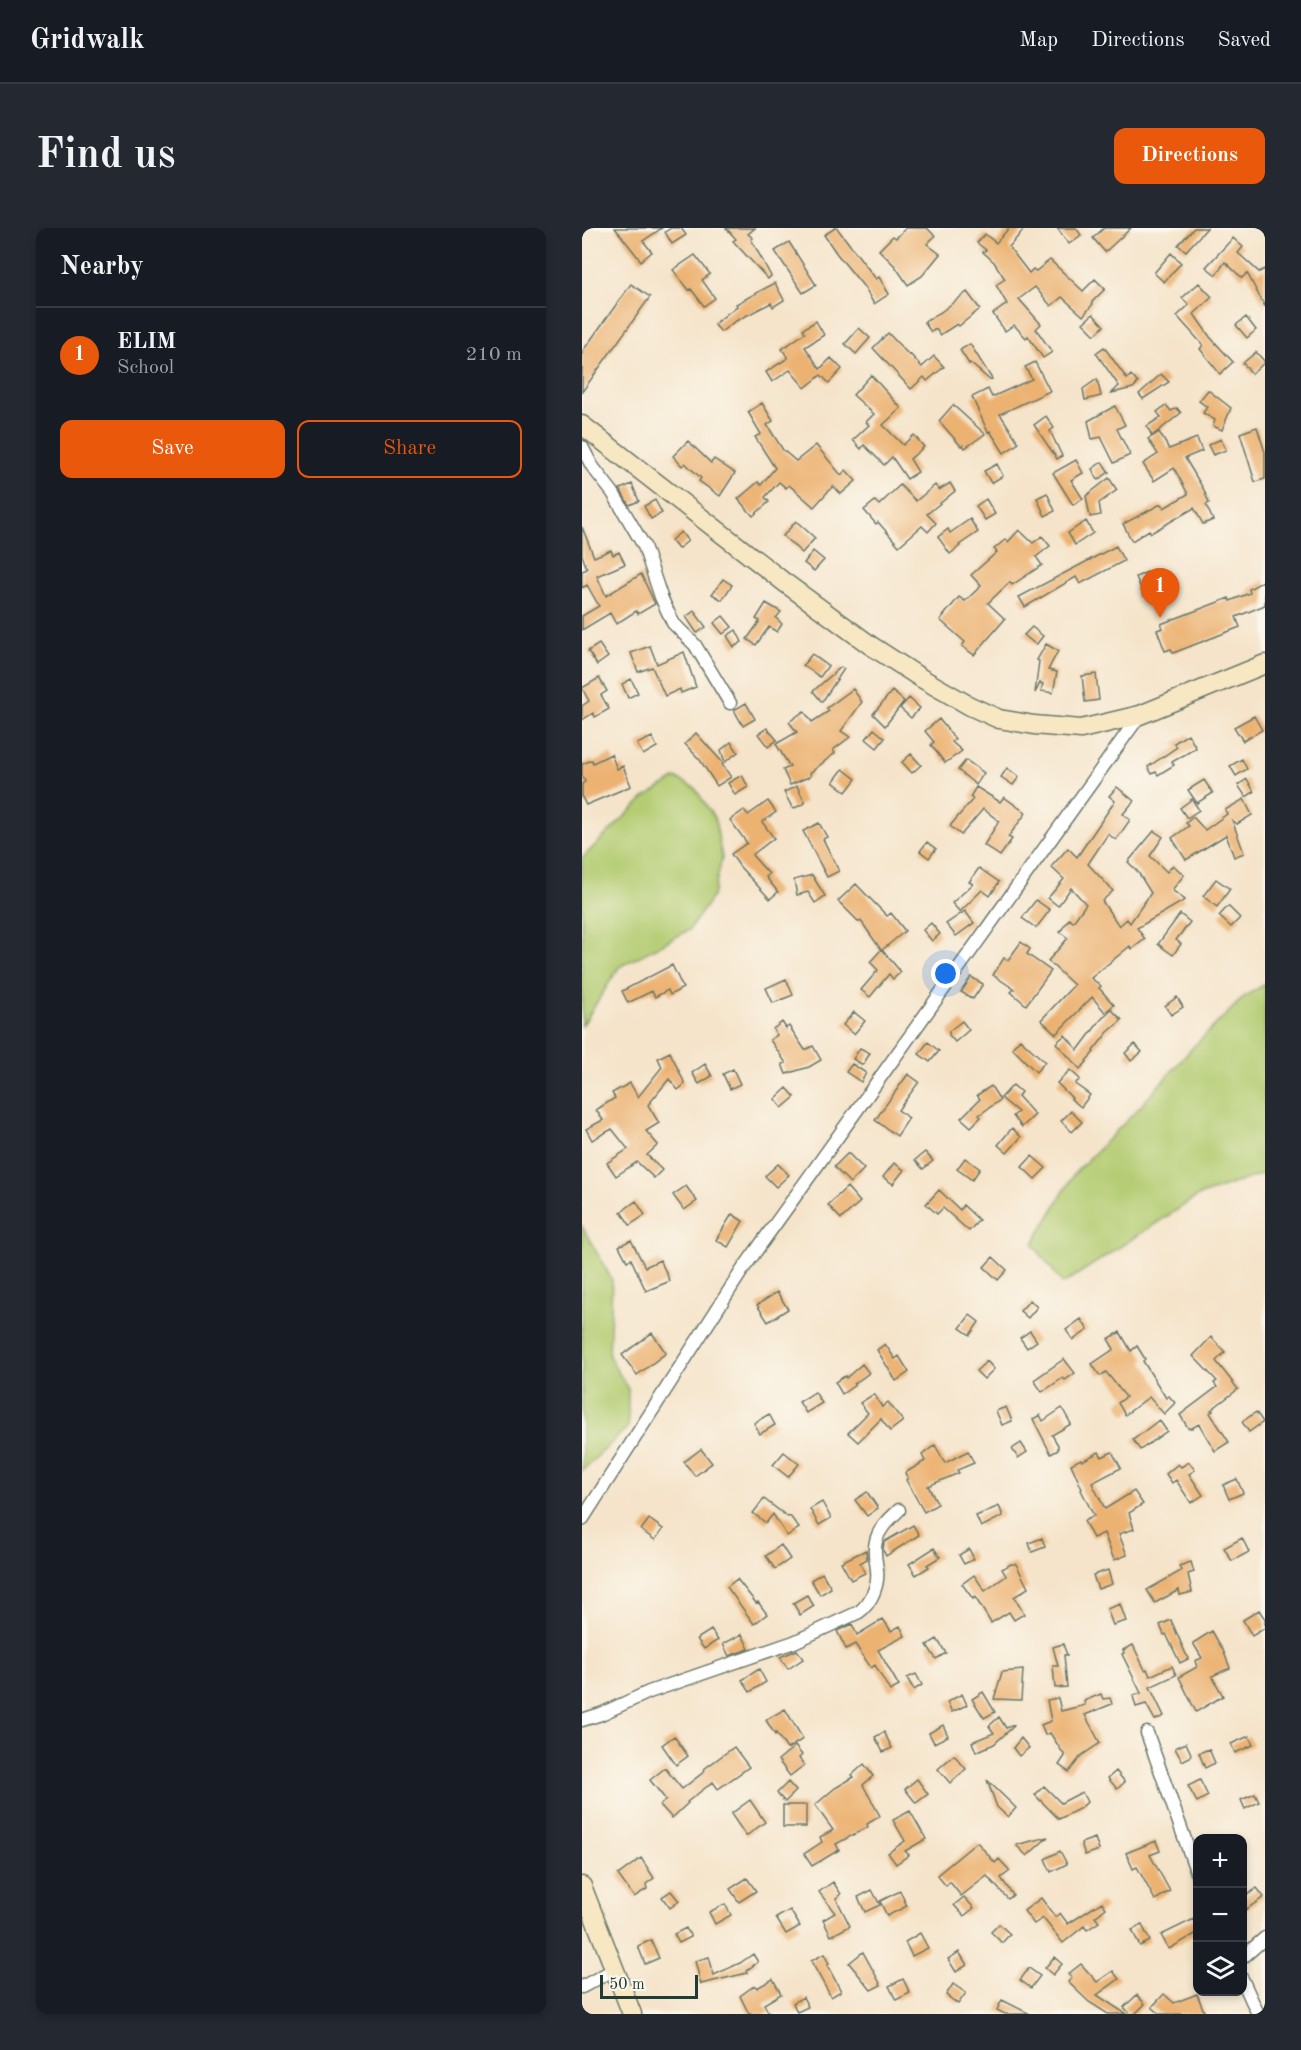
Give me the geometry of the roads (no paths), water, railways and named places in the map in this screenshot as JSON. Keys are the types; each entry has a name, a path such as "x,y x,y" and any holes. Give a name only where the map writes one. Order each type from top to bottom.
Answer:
{"street":[{"path":"582,425 870,645 969,706 999,719 1081,729 1140,715 1265,664"},
{"path":"582,447 592,466 613,493 644,546 661,597 673,623 699,650 730,703"},
{"path":"582,1520 743,1269 1140,715"},
{"path":"582,1720 602,1714 649,1692 794,1642 859,1612 868,1605 876,1581 878,1572 873,1552 876,1539 882,1528 898,1510"},
{"path":"1147,1733 1193,1865"},
{"path":"582,1886 633,2014"},
{"path":"1247,1954 1265,1938"},
{"path":"582,1987 615,1969"},
{"path":"1247,1990 1258,2014"}],"place":[{"name":"ELIM","path":"1160,618"}]}
